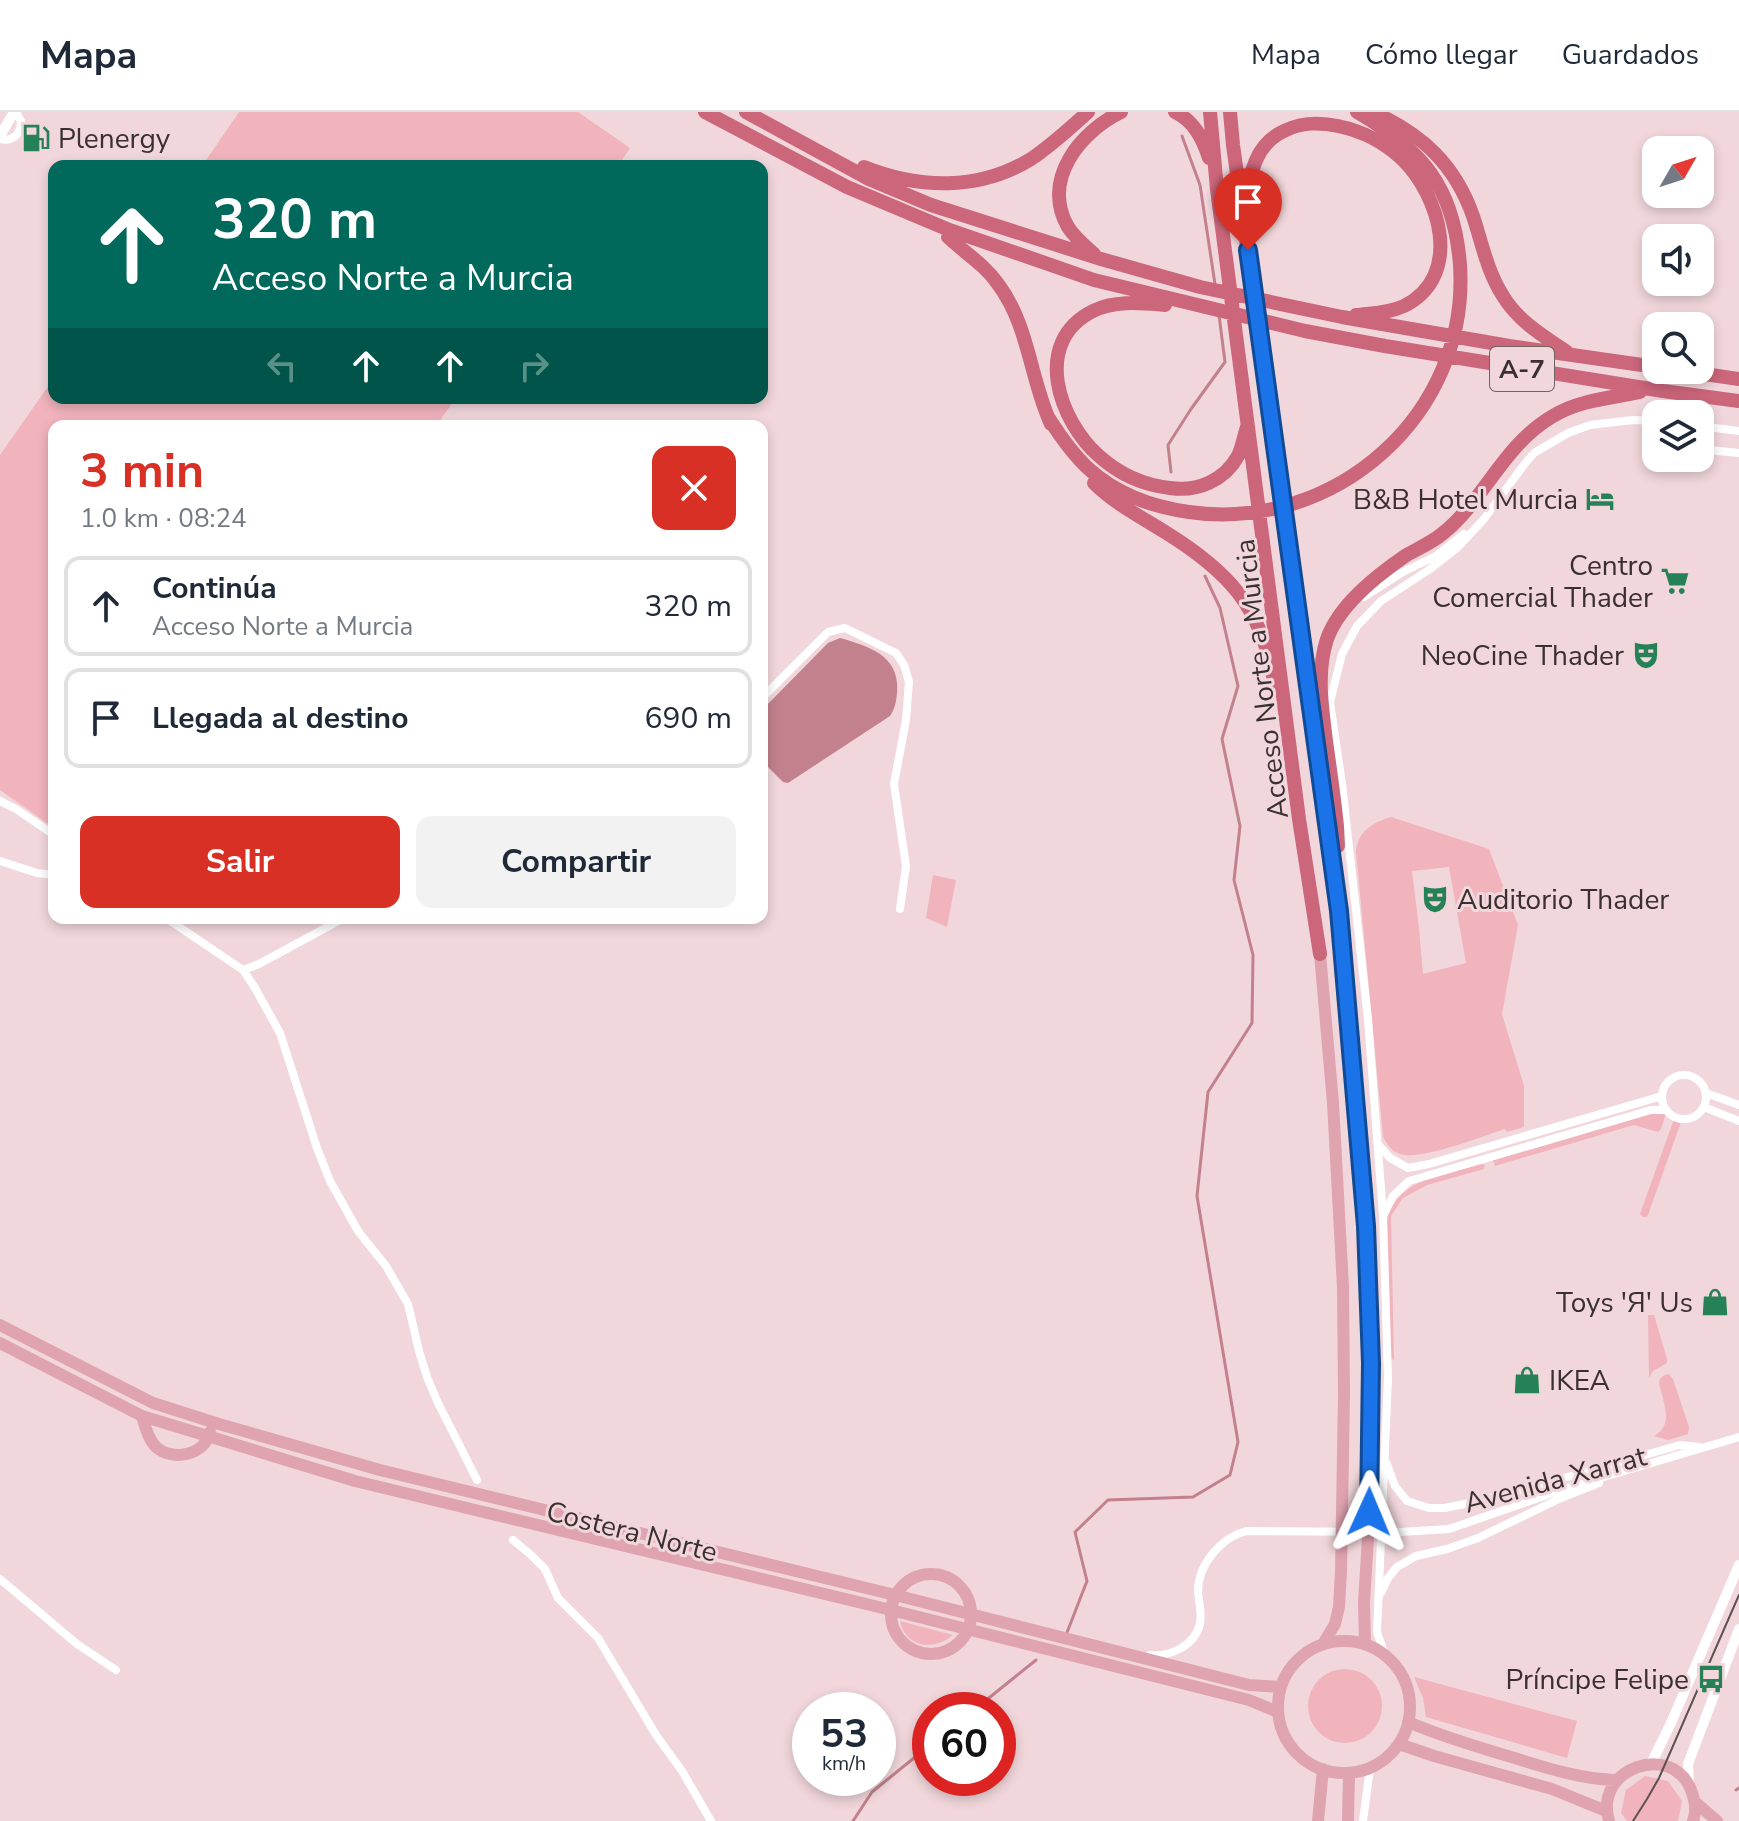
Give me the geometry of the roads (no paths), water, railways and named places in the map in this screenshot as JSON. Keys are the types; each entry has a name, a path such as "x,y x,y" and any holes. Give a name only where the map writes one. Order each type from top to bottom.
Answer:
{"highway":[{"name":"A-7","path":"705,112 847,187 947,229 1094,280 1195,309 1306,335 1739,401"},
{"name":"A-7","path":"746,112 869,179 931,205 1200,287 1342,317 1642,365"},
{"path":"769,125 883,174 938,184 975,181 1009,171 1045,149 1088,112"},
{"path":"1101,259 1073,235 1067,225 1060,205 1060,186 1067,163 1082,139 1121,112"},
{"path":"1175,112 1183,116 1199,135 1217,189"},
{"path":"1210,112 1217,189 1299,819 1320,954"},
{"name":"Acceso Norte a Murcia","path":"1217,112 1320,954"},
{"name":"Acceso Norte a Murcia","path":"1230,112 1339,911 1357,1110"},
{"path":"1048,417 1064,442 1090,470 1107,482 1137,499 1199,514 1253,513 1317,496 1350,478 1388,448 1432,392 1446,360 1460,305 1459,248 1452,215 1434,177 1414,151 1357,112"},
{"path":"1373,112 1407,129 1442,160 1468,203 1485,257 1503,296 1527,324 1571,354"},
{"path":"1253,287 1256,265 1249,189 1255,161 1261,151 1278,133 1297,125 1319,123 1355,130 1393,152 1420,180 1433,206 1441,246 1437,269 1421,295 1386,312 1342,317"},
{"path":"847,187 862,200 948,237 1058,276 1165,305"},
{"path":"948,237 989,272 1007,297 1022,332 1041,400 1059,441 1071,458 1099,488 1212,565 1230,581 1247,605 1260,629 1271,667 1299,819"},
{"path":"1195,309 1135,303 1093,311 1076,323 1065,336 1058,352 1057,382 1062,402 1084,441 1115,469 1137,481 1168,488 1197,488 1213,481 1238,456 1248,423"},
{"path":"1306,335 1412,359 1640,392"},
{"path":"1714,375 1739,379"},
{"path":"1339,911 1337,826 1320,689 1322,657 1328,635 1355,597 1376,576 1441,535 1470,507 1500,464 1530,431 1556,414 1585,402 1663,391"}],"main road":[{"path":"1320,954 1333,1103 1343,1287 1344,1394 1339,1607 1335,1624 1323,1644"},
{"path":"1357,1110 1366,1226 1371,1363 1365,1644"},
{"name":"Costera Norte","path":"0,1325 153,1403 380,1470 1249,1685 1280,1687"},
{"name":"Costera Norte","path":"0,1343 142,1416 355,1481 968,1629 1249,1700 1278,1712"},
{"path":"142,1416 156,1447 183,1455 195,1451 209,1438 211,1421"},
{"path":"941,1575 963,1590 969,1602 971,1615 968,1629 949,1650 935,1654 921,1653 908,1647 898,1637 892,1624 891,1610 895,1595 915,1577 941,1575"},
{"path":"1344,1640 1365,1644 1385,1655 1400,1671 1410,1700 1408,1722 1399,1744 1370,1768 1349,1773 1323,1769 1307,1762 1289,1744 1281,1729 1278,1712 1280,1687 1297,1659 1309,1650 1344,1640"},
{"path":"1408,1722 1440,1736 1565,1774 1616,1780"},
{"path":"1399,1744 1552,1789 1608,1816 1608,1797 1616,1780 1631,1768 1651,1764 1666,1767 1689,1785 1695,1802 1693,1821"},
{"path":"1318,1821 1323,1769"},
{"path":"1348,1821 1349,1773"},
{"path":"1695,1802 1717,1821"}],"street":[{"path":"0,138 15,112"},
{"path":"1385,1655 1377,1632 1388,1378 1383,1215 1367,1004 1330,702 1342,654 1357,626 1381,601 1458,547 1484,519 1534,453 1568,433 1590,425 1642,420"},
{"path":"1714,428 1739,431"},
{"path":"1714,450 1739,453"},
{"path":"1338,619 1370,592 1436,556 1484,519"},
{"path":"768,692 828,632 845,628 896,653 904,665 909,682 906,720 894,784 906,866 900,909"},
{"path":"0,801 48,831"},
{"path":"0,861 48,874"},
{"path":"175,924 243,970 280,1033 330,1181 358,1231 386,1266 408,1304 427,1377 477,1480"},
{"path":"243,970 333,924"},
{"path":"1706,1093 1700,1114 1686,1120 1678,1119 1666,1110 1663,1103 1662,1096 1668,1082 1682,1075 1698,1080 1706,1093 1739,1105"},
{"path":"1378,1143 1390,1158 1408,1168 1662,1096"},
{"path":"1704,1107 1739,1121"},
{"path":"1383,1215 1393,1196 1409,1181 1651,1110 1666,1110"},
{"name":"Avenida Xarrat","path":"1108,1651 1161,1656 1188,1644 1200,1622 1198,1589 1201,1573 1219,1546 1232,1535 1246,1531 1401,1532 1449,1529 1570,1487 1739,1437"},
{"name":"Avenida Xarrat","path":"1384,1457 1395,1486 1407,1501 1429,1508 1444,1508 1529,1488 1680,1445 1704,1447"},
{"name":"Avenida Xarrat","path":"1379,1597 1397,1567 1416,1556 1478,1538 1561,1498 1656,1461"},
{"path":"513,1540 545,1569 558,1598 598,1638 711,1821"},
{"path":"1651,1764 1739,1565"},
{"path":"0,1579 77,1644 116,1670"},
{"path":"1689,1785 1688,1764 1739,1629"},
{"path":"1363,1821 1370,1768"}],"waterway":[{"path":"1182,136 1200,185 1215,284"},
{"path":"1171,472 1168,445 1225,362 1219,315"},
{"path":"1066,1635 1087,1581 1075,1532 1108,1500 1193,1497 1230,1475 1238,1442 1197,1196 1208,1092 1252,1023 1253,955 1234,880 1240,826 1222,739 1238,686 1220,608 1205,576"},
{"path":"996,1692 1036,1660"},
{"path":"853,1821 872,1792 912,1760"}],"tram line":[{"path":"1633,1821 1659,1778 1739,1595"}],"place":[{"name":"Plenergy","path":"36,138"},
{"name":"B&B Hotel Murcia","path":"1600,499"},
{"name":"Centro Comercial Thader","path":"1675,581"},
{"name":"NeoCine Thader","path":"1646,655"},
{"name":"Auditorio Thader","path":"1435,899"},
{"name":"Toys 'Я' Us","path":"1715,1302"},
{"name":"IKEA","path":"1527,1380"},
{"name":"Príncipe Felipe","path":"1711,1679"}]}
